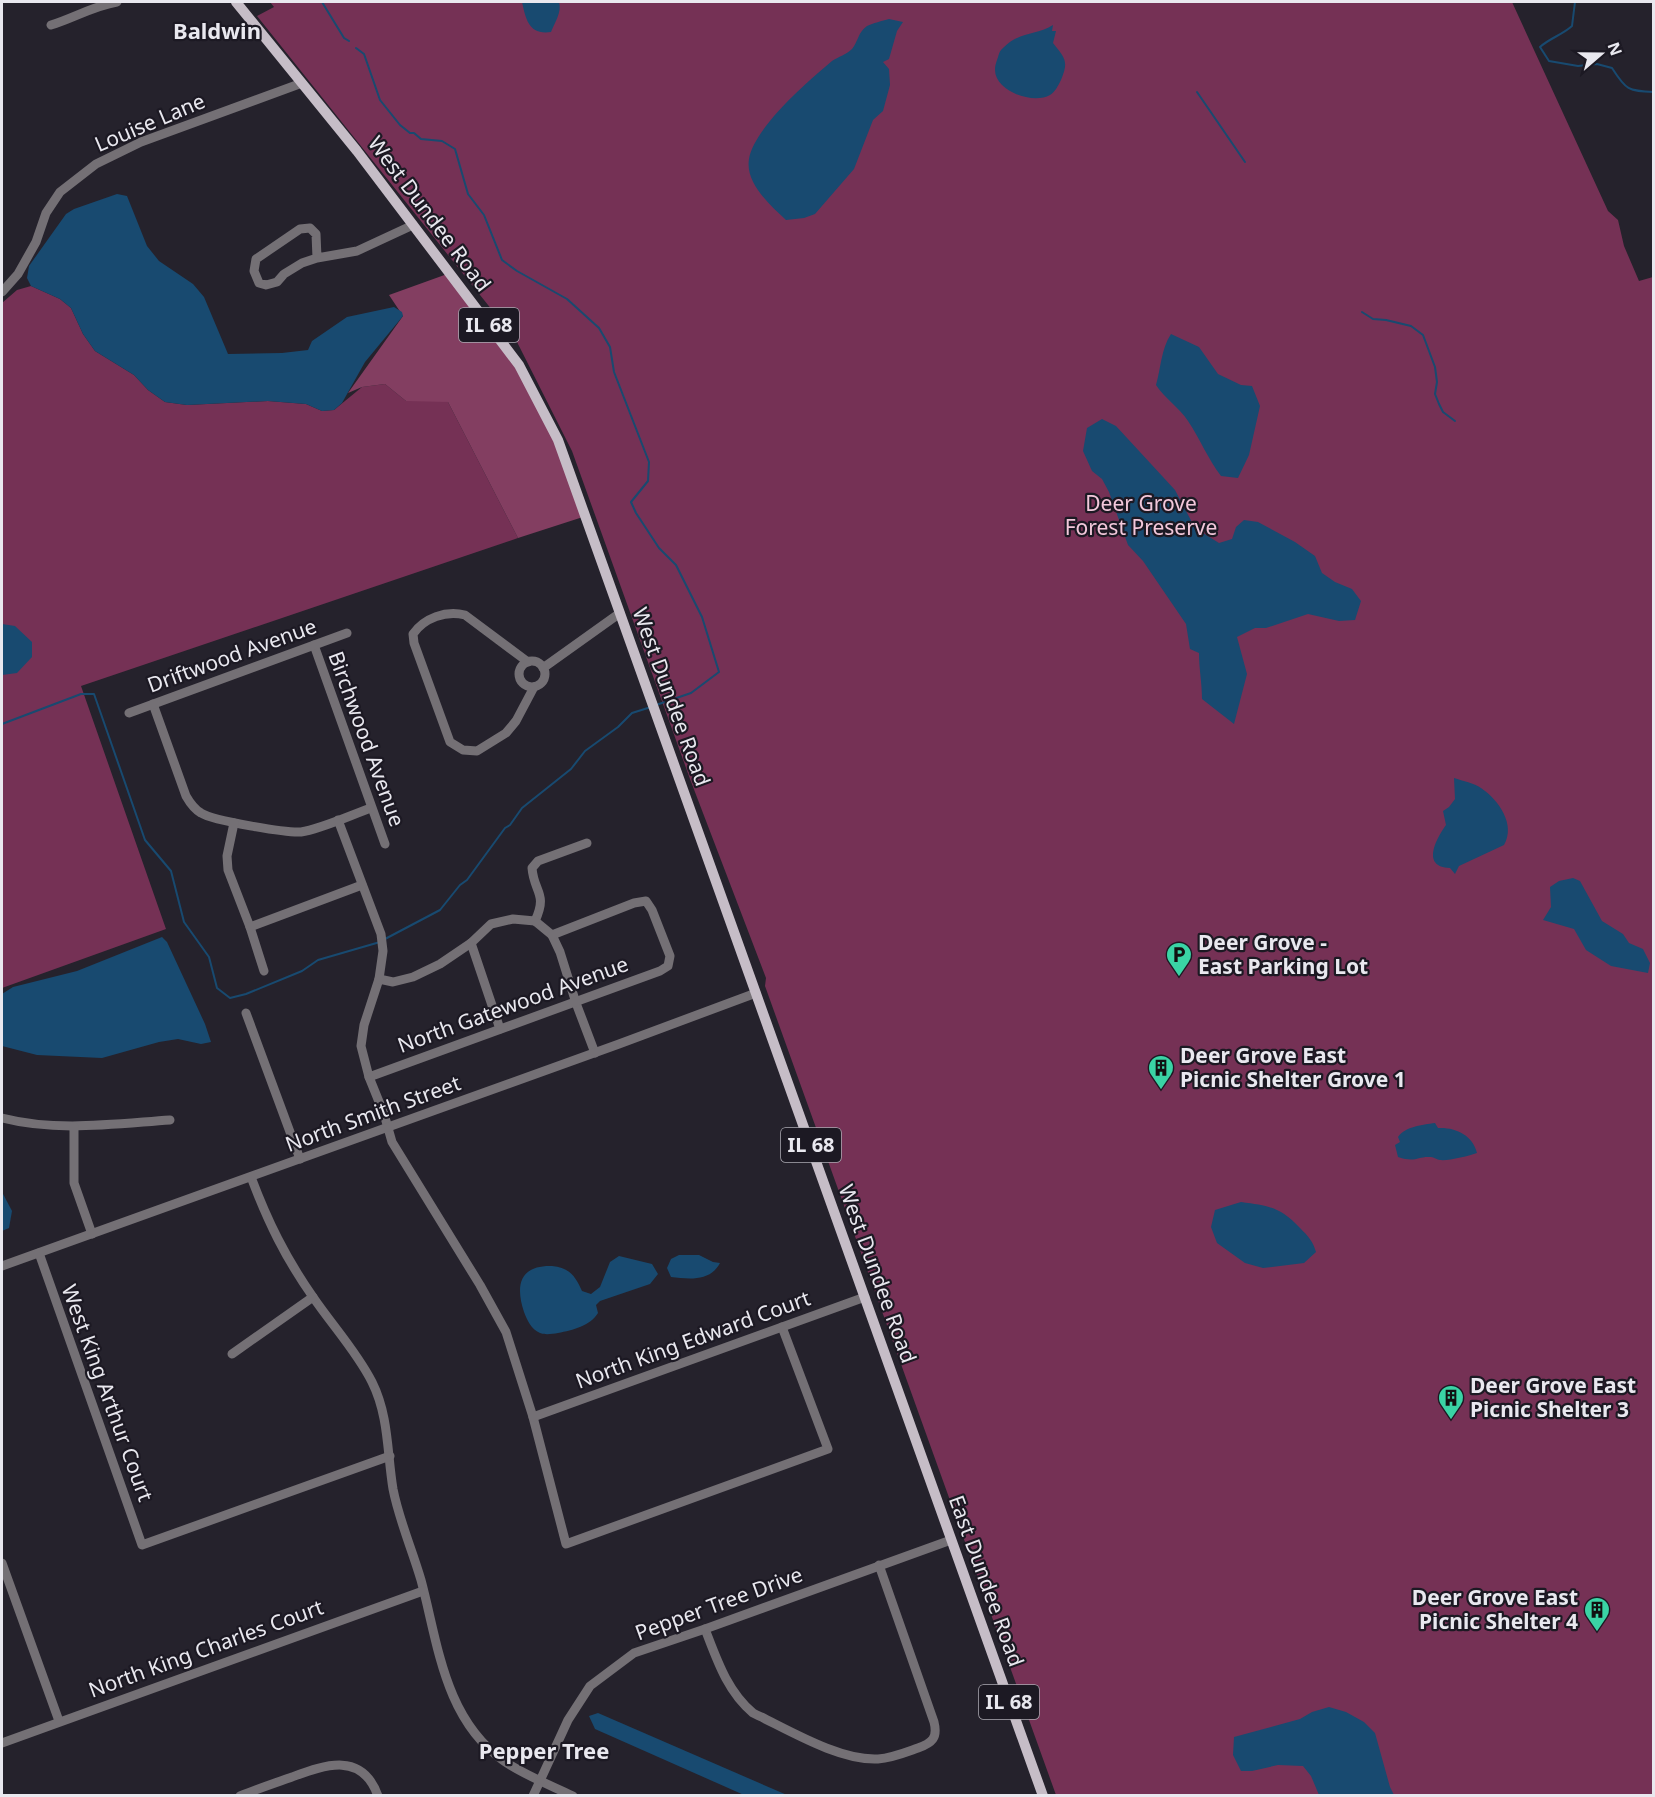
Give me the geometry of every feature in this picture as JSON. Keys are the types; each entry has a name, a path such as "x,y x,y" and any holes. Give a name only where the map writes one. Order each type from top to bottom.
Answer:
{"main road":[{"name":"West Dundee Road","path":"236,2 413,225 519,365 558,440 930,1482"},
{"name":"East Dundee Road","path":"930,1482 1043,1796"}],"street":[{"path":"51,25 68,20 85,10 117,2"},
{"name":"Louise Lane","path":"2,292 18,274 36,242 46,213 60,192 96,164 141,142 302,83"},
{"path":"317,258 316,234 310,228 300,229 256,259 254,271 259,283 266,285 277,282 284,274 302,263 357,251 413,225"},
{"path":"455,612 465,615 528,662 537,662 543,668 544,680 534,687 516,721 506,733 477,750 463,750 450,742 414,643 413,634 425,620 455,612"},
{"path":"543,668 620,613"},
{"name":"Driftwood Avenue","path":"129,713 347,633"},
{"name":"Birchwood Avenue","path":"314,645 385,844"},
{"path":"528,662 522,667 519,675 526,685 534,687"},
{"path":"153,704 186,796 192,806 208,817 294,832 371,808"},
{"path":"338,820 381,934 379,980 364,1025 361,1046 369,1077 392,1142 496,1313 512,1347 566,1544 828,1449 782,1327"},
{"path":"234,823 227,856 228,870 264,971"},
{"path":"535,921 541,908 540,895 532,868 538,861 587,843"},
{"path":"250,927 362,885"},
{"name":"North Gatewood Avenue","path":"369,1077 576,1003 668,966 670,956 652,910 646,902 634,903 552,935"},
{"path":"379,980 393,982 413,977 440,964 471,943 490,924 513,919 535,921 552,935 560,952 595,1053"},
{"path":"471,943 500,1029"},
{"name":"North Smith Street","path":"2,1266 756,993"},
{"path":"246,1012 300,1159"},
{"path":"2,1118 22,1123 74,1127 170,1120"},
{"path":"74,1127 74,1183 92,1234"},
{"path":"250,1177 270,1227 284,1254 372,1382 384,1415 393,1488 401,1521 423,1591 440,1660 456,1702 475,1733 504,1761 573,1796"},
{"name":"West King Arthur Court","path":"39,1253 142,1545 390,1456"},
{"path":"232,1354 313,1297"},
{"name":"North King Edward Court","path":"533,1417 865,1297"},
{"name":"Pepper Tree Drive","path":"533,1796 568,1720 590,1686 634,1653 951,1540"},
{"path":"2,1563 59,1721"},
{"path":"705,1629 728,1685 743,1705 753,1713 828,1749 854,1757 887,1758 924,1746 936,1735 934,1722 879,1566"},
{"name":"North King Charles Court","path":"2,1743 423,1591"},
{"path":"240,1796 321,1766 337,1764 352,1767 366,1775 378,1796"}],"green space":[{"name":"Deer Grove Forest Preserve","path":"270,2 1512,2 1608,211 1618,220 1624,246 1639,281 1653,277 1653,1795 1056,1795 765,986 766,978 690,779 572,451 516,340 257,16 274,7"},
{"path":"31,286 60,299 71,308 83,334 95,351 134,375 148,390 165,402 187,405 268,401 306,404 322,411 334,410 362,387 385,384 406,401 424,396 448,402 518,538 81,686 166,929 2,988 2,303 17,290"}],"shaded area":[{"path":"450,273 497,335 542,408 586,516 518,538 448,402 406,401 385,384 362,387 348,393 403,316 389,295"}],"water":[{"path":"522,2 559,2 559,13 551,32 533,29 527,20"},
{"path":"889,19 903,22 897,31 889,59 883,62 889,69 890,85 883,111 873,120 854,169 815,214 786,220 760,193 751,177 749,159 753,147 761,133 783,106 832,61 852,49 864,28"},
{"path":"1053,25 1052,31 1056,31 1053,43 1063,56 1065,64 1056,89 1043,98 1025,97 1007,90 996,77 996,62 1001,50 1015,39"},
{"path":"117,194 127,196 147,246 159,261 193,284 204,297 228,354 308,350 312,341 347,317 394,307 402,312 403,316 365,362 342,403 334,410 322,411 306,404 268,401 187,405 165,402 148,390 134,375 95,351 83,334 71,308 60,299 31,286 27,278 29,266 66,214"},
{"path":"1171,334 1199,347 1218,374 1241,385 1252,386 1260,406 1249,455 1238,478 1221,476 1188,421 1156,385 1163,352"},
{"path":"1102,419 1116,426 1175,490 1195,528 1219,543 1232,539 1236,527 1244,520 1258,522 1315,556 1322,573 1335,582 1352,589 1361,601 1355,620 1339,621 1308,614 1266,628 1255,628 1237,637 1247,674 1234,724 1202,699 1199,653 1190,649 1186,624 1143,561 1128,545 1109,492 1102,479 1092,471 1083,451 1087,428"},
{"path":"2,624 15,626 32,642 32,657 17,673 2,675"},
{"path":"1454,778 1475,785 1488,793 1504,814 1508,829 1504,845 1459,866 1455,874 1450,868 1436,863 1433,858 1435,844 1446,825 1443,811 1455,799"},
{"path":"1573,878 1580,881 1602,921 1623,934 1629,943 1643,949 1650,963 1648,973 1611,966 1586,950 1574,929 1543,920 1551,907 1550,887 1559,881"},
{"path":"162,937 167,942 211,1042 201,1044 178,1039 102,1058 37,1055 2,1046 2,994 13,987 77,971"},
{"path":"1435,1123 1438,1128 1462,1133 1472,1141 1477,1153 1444,1160 1431,1157 1409,1159 1398,1157 1395,1145 1400,1142 1398,1137 1401,1133 1415,1127"},
{"path":"2,1192 12,1211 9,1228 2,1231"},
{"path":"1241,1202 1267,1206 1286,1216 1308,1236 1316,1252 1304,1263 1263,1268 1245,1263 1217,1243 1211,1227 1215,1210"},
{"path":"679,1255 699,1255 720,1263 711,1273 698,1278 671,1277 667,1268 671,1259"},
{"path":"619,1256 652,1264 658,1274 650,1284 600,1301 596,1305 598,1313 581,1327 546,1334 532,1327 524,1312 520,1293 520,1285 527,1273 541,1267 563,1268 574,1277 582,1291 591,1294 600,1287 610,1262"},
{"path":"1329,1707 1346,1712 1364,1722 1375,1733 1394,1795 1319,1795 1311,1776 1303,1766 1278,1765 1241,1771 1233,1755 1234,1737 1300,1719 1312,1712"},
{"path":"598,1713 787,1795 744,1795 595,1729 589,1716"}],"waterway":[{"path":"322,2 344,38 349,41"},
{"path":"1575,2 1572,26 1540,47 1549,61 1578,66 1597,64 1612,68 1628,88 1654,92"},
{"path":"356,48 364,54 380,100 400,125 421,139 442,141 455,149 468,194 484,215 502,260 567,299 599,328 610,347 614,372 649,462 648,481 631,502 659,548 676,565 702,617 719,672 691,693 656,705"},
{"path":"1197,92 1245,162"},
{"path":"1362,312 1373,319 1411,326 1423,335 1435,367 1437,382 1435,394 1443,412 1455,421"},
{"path":"2,724 81,694 94,694 145,840 171,871 184,922 209,957 217,988 230,998 246,994 302,971 318,960 380,942"},
{"path":"385,939 440,910 460,885 467,880 522,808 571,769 585,751 618,727 632,713 651,707"}],"place":[{"name":"Deer Grove - East Parking Lot","path":"1179,978"},
{"name":"Deer Grove East Picnic Shelter Grove 1","path":"1161,1091"},
{"name":"Deer Grove East Picnic Shelter 3","path":"1451,1421"},
{"name":"Deer Grove East Picnic Shelter 4","path":"1597,1633"}],"district":[{"name":"Baldwin","path":"217,31"},
{"name":"Pepper Tree","path":"544,1751"}]}
